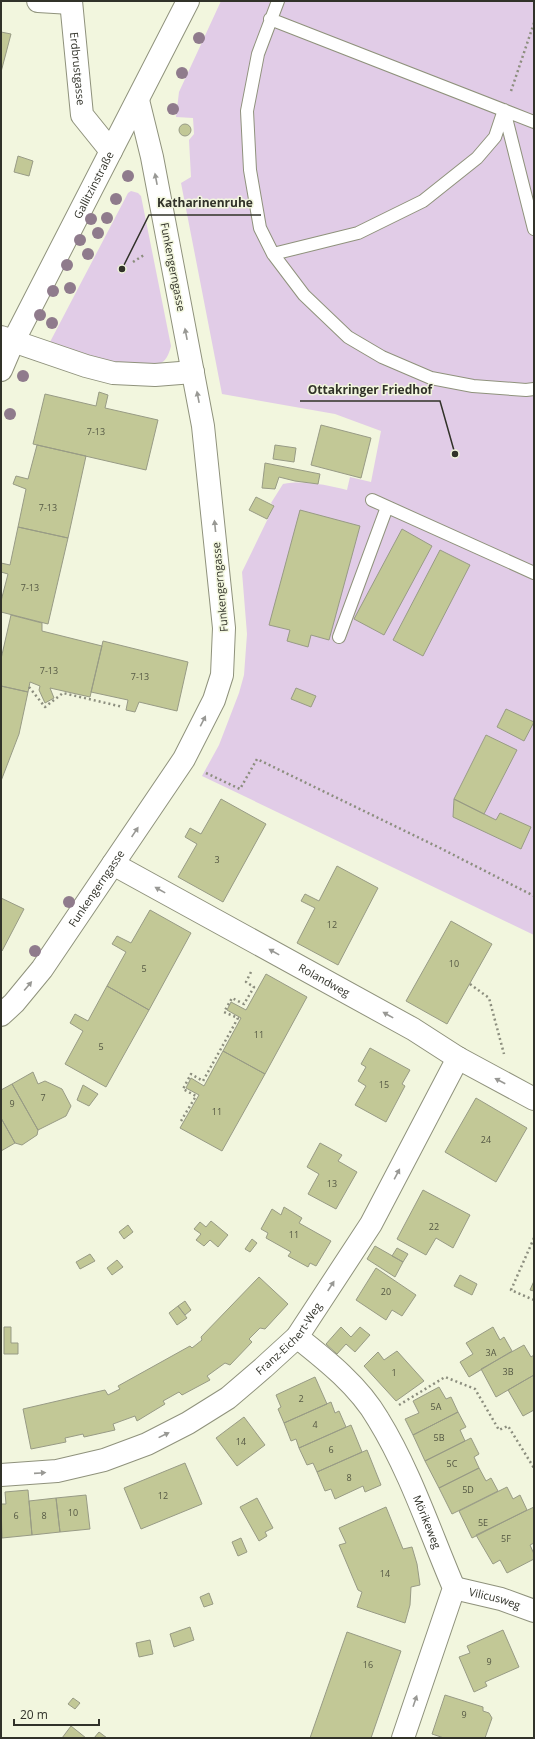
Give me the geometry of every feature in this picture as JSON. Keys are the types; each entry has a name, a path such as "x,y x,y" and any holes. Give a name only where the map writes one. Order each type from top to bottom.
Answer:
{"street":[{"path":"38,1 71,2"},
{"name":"Gallitzinstraße","path":"1,370 7,339 111,151 188,1"},
{"name":"Erdbrustgasse","path":"71,2 82,115 111,151"},
{"name":"Funkengerngasse","path":"1,1014 42,970 184,759 214,700 222,675 224,628 203,426 152,157 138,100"},
{"path":"7,339 86,366 113,373 155,375 193,372"},
{"name":"Rolandweg","path":"114,864 413,1029 458,1058 534,1099"},
{"name":"Franz-Eichert-Weg","path":"1,1475 57,1471 104,1460 147,1444 188,1423 228,1398 297,1337 371,1224 458,1058"},
{"name":"Mörikeweg","path":"297,1337 335,1369 363,1398 378,1418 403,1467 454,1588"},
{"path":"403,1738 454,1588"},
{"name":"Vilicusweg","path":"454,1588 501,1599 534,1610"}],"lane":[{"path":"278,1 258,54 247,111 250,170 260,228 273,254 304,295 348,337 382,356 431,378 473,386 526,390 534,389"},
{"path":"270,19 534,122"},
{"path":"504,110 534,229"},
{"path":"273,254 358,233 423,201 477,158 495,137 504,110"},
{"path":"372,500 534,573"},
{"path":"339,637 386,507"}],"path":[{"path":"504,110 534,23"},
{"path":"133,262 149,252"},
{"path":"29,687 45,707 63,693 123,706"},
{"path":"204,772 240,789 257,759 440,848 534,896"},
{"path":"181,1121 196,1096 183,1089 191,1074 203,1081 238,1018 224,1012 232,998 244,1004 254,987 246,982 265,947"},
{"path":"470,984 489,998 505,1057"},
{"path":"534,1238 511,1290 534,1300"},
{"path":"378,1418 445,1377 474,1389 499,1430 508,1426 534,1468"}],"shaded area":[{"path":"221,1 534,1 534,935 202,776 219,745 239,693 244,675 247,634 242,572 274,506 271,503 283,484 307,483 347,490 350,477 371,482 381,431 335,414 222,394 181,183 191,177 189,140 194,134 193,118 176,117 179,92"},
{"path":"131,191 138,193 141,196 171,346 165,360 156,365 131,365 102,360 50,342 128,193"}],"building":[{"path":"1,32 11,34 1,72"},
{"path":"183,124 187,124 191,130 187,136 183,136 179,132 179,128"},
{"path":"18,156 33,161 29,176 14,172"},
{"path":"99,392 108,395 105,408 158,420 146,470 33,444 45,394 96,406"},
{"path":"321,425 371,438 361,478 311,465"},
{"path":"37,445 86,456 68,538 18,527 26,489 13,484 16,476 28,479"},
{"path":"275,445 296,448 294,462 273,459"},
{"path":"265,463 320,474 318,484 279,477 275,489 262,488"},
{"path":"256,497 274,506 267,519 249,510"},
{"path":"300,510 360,526 329,640 311,635 308,647 287,641 290,630 269,625"},
{"path":"18,527 68,538 48,624 1,612 1,601 8,574 1,572 1,563 10,565"},
{"path":"402,529 432,546 384,635 354,619"},
{"path":"440,550 470,565 423,656 393,640"},
{"path":"11,615 42,623 42,631 102,646 90,697 50,688 54,698 45,703 39,690 40,686 30,682 28,692 1,686 1,659"},
{"path":"103,641 188,662 177,711 139,702 135,712 126,710 128,700 91,692"},
{"path":"1,686 28,692 19,734 1,781"},
{"path":"296,688 316,696 311,707 291,699"},
{"path":"506,709 534,722 524,741 497,727"},
{"path":"486,735 517,750 484,814 454,799"},
{"path":"221,799 266,824 223,902 178,877 197,844 185,837 190,828 201,834"},
{"path":"454,799 496,820 500,813 531,827 521,849 453,817"},
{"path":"337,866 378,888 338,965 297,943 315,908 301,901 305,894 319,901"},
{"path":"1,898 24,909 2,951 1,950"},
{"path":"150,910 191,933 149,1010 107,986 126,952 112,944 117,936 131,943"},
{"path":"451,921 492,944 447,1024 406,1001"},
{"path":"266,974 307,997 265,1074 223,1051 241,1018 227,1010 231,1002 246,1010"},
{"path":"107,986 149,1010 106,1087 65,1064 83,1031 70,1023 75,1014 88,1021"},
{"path":"370,1048 410,1070 402,1084 405,1086 386,1122 355,1105 366,1086 358,1081 366,1067 361,1064"},
{"path":"223,1051 265,1074 222,1151 180,1128 199,1095 186,1088 191,1078 204,1086"},
{"path":"33,1072 38,1084 45,1081 62,1089 71,1106 66,1116 38,1130 12,1084"},
{"path":"12,1084 38,1130 37,1135 22,1145 15,1143 1,1118 1,1090"},
{"path":"83,1085 98,1094 89,1106 77,1100"},
{"path":"476,1098 527,1128 496,1182 445,1152"},
{"path":"1,1118 15,1143 1,1151"},
{"path":"320,1143 342,1155 338,1161 357,1172 336,1209 308,1194 319,1174 307,1167"},
{"path":"423,1190 470,1215 453,1248 436,1238 426,1255 397,1239"},
{"path":"284,1207 302,1218 299,1223 331,1241 316,1266 310,1263 308,1267 288,1256 291,1252 266,1238 268,1233 261,1229 272,1209 281,1215"},
{"path":"211,1221 228,1235 218,1247 210,1240 204,1246 196,1240 201,1234 194,1229 200,1222 206,1227"},
{"path":"128,1225 133,1232 124,1239 119,1232"},
{"path":"252,1239 257,1243 250,1252 245,1249"},
{"path":"375,1246 403,1262 395,1277 367,1259"},
{"path":"397,1248 408,1254 403,1262 392,1256"},
{"path":"90,1254 95,1261 80,1269 76,1262"},
{"path":"117,1260 123,1267 112,1275 107,1268"},
{"path":"376,1268 416,1295 402,1316 392,1310 386,1320 356,1300"},
{"path":"460,1275 477,1284 472,1295 454,1286"},
{"path":"259,1277 288,1304 265,1329 260,1328 249,1339 252,1342 230,1365 225,1363 207,1376 210,1380 182,1395 179,1392 163,1401 165,1404 137,1421 135,1416 113,1424 115,1430 84,1437 83,1434 65,1438 66,1442 31,1449 23,1409 105,1390 108,1395 120,1389 118,1386 190,1346 192,1348 202,1340 201,1337"},
{"path":"534,1281 534,1291 530,1290"},
{"path":"185,1301 191,1310 185,1315 178,1306"},
{"path":"178,1306 187,1318 177,1325 169,1313"},
{"path":"4,1327 11,1327 11,1343 18,1343 18,1354 4,1354"},
{"path":"341,1327 351,1337 360,1327 370,1335 355,1352 346,1344 337,1354 326,1344"},
{"path":"493,1327 500,1340 504,1337 512,1351 469,1377 460,1362 473,1354 466,1343"},
{"path":"524,1345 531,1357 534,1355 534,1375 496,1397 481,1369"},
{"path":"397,1351 424,1381 396,1401 364,1366 378,1352 384,1360"},
{"path":"534,1375 534,1410 523,1416 508,1390"},
{"path":"315,1377 327,1404 284,1423 278,1409 281,1407 276,1395"},
{"path":"439,1387 446,1399 451,1397 458,1412 413,1435 405,1419 419,1413 413,1401"},
{"path":"331,1402 335,1413 339,1411 346,1427 299,1448 296,1439 291,1441 284,1423"},
{"path":"458,1412 466,1427 460,1430 465,1441 425,1461 413,1435"},
{"path":"244,1417 265,1445 237,1466 216,1438"},
{"path":"351,1425 362,1452 317,1472 313,1463 307,1465 299,1448"},
{"path":"471,1438 479,1454 474,1457 479,1468 439,1488 425,1461"},
{"path":"367,1450 381,1485 365,1492 363,1486 335,1499 331,1489 325,1491 317,1472"},
{"path":"185,1463 202,1504 141,1529 124,1488"},
{"path":"479,1468 486,1481 491,1478 498,1491 452,1514 439,1488"},
{"path":"507,1487 513,1499 520,1495 527,1510 472,1538 459,1511"},
{"path":"28,1490 32,1535 2,1538 1,1504 6,1504 5,1492"},
{"path":"86,1495 90,1529 60,1532 56,1498"},
{"path":"56,1498 60,1532 32,1535 29,1501"},
{"path":"257,1498 273,1528 265,1532 267,1536 259,1541 240,1507"},
{"path":"386,1507 403,1549 412,1547 417,1564 420,1585 411,1587 410,1605 405,1623 357,1607 362,1592 358,1590 339,1545 346,1543 339,1528"},
{"path":"534,1507 534,1543 530,1545 534,1554 534,1559 507,1573 500,1560 493,1564 476,1535"},
{"path":"241,1538 247,1552 238,1556 232,1542"},
{"path":"209,1593 213,1604 204,1607 200,1597"},
{"path":"190,1627 194,1640 174,1647 170,1634"},
{"path":"503,1630 519,1667 485,1682 487,1686 474,1692 459,1657 470,1653 467,1646"},
{"path":"347,1632 401,1651 371,1738 310,1738"},
{"path":"150,1640 153,1654 139,1657 136,1643"},
{"path":"445,1695 483,1707 483,1711 489,1713 492,1718 485,1738 444,1738 432,1734"},
{"path":"73,1698 80,1703 75,1709 68,1704"},
{"path":"71,1726 86,1738 62,1738"},
{"path":"99,1732 107,1738 94,1738"}],"place":[{"name":"Katharinenruhe","path":"122,269"},
{"name":"Ottakringer Friedhof","path":"455,454"}]}
